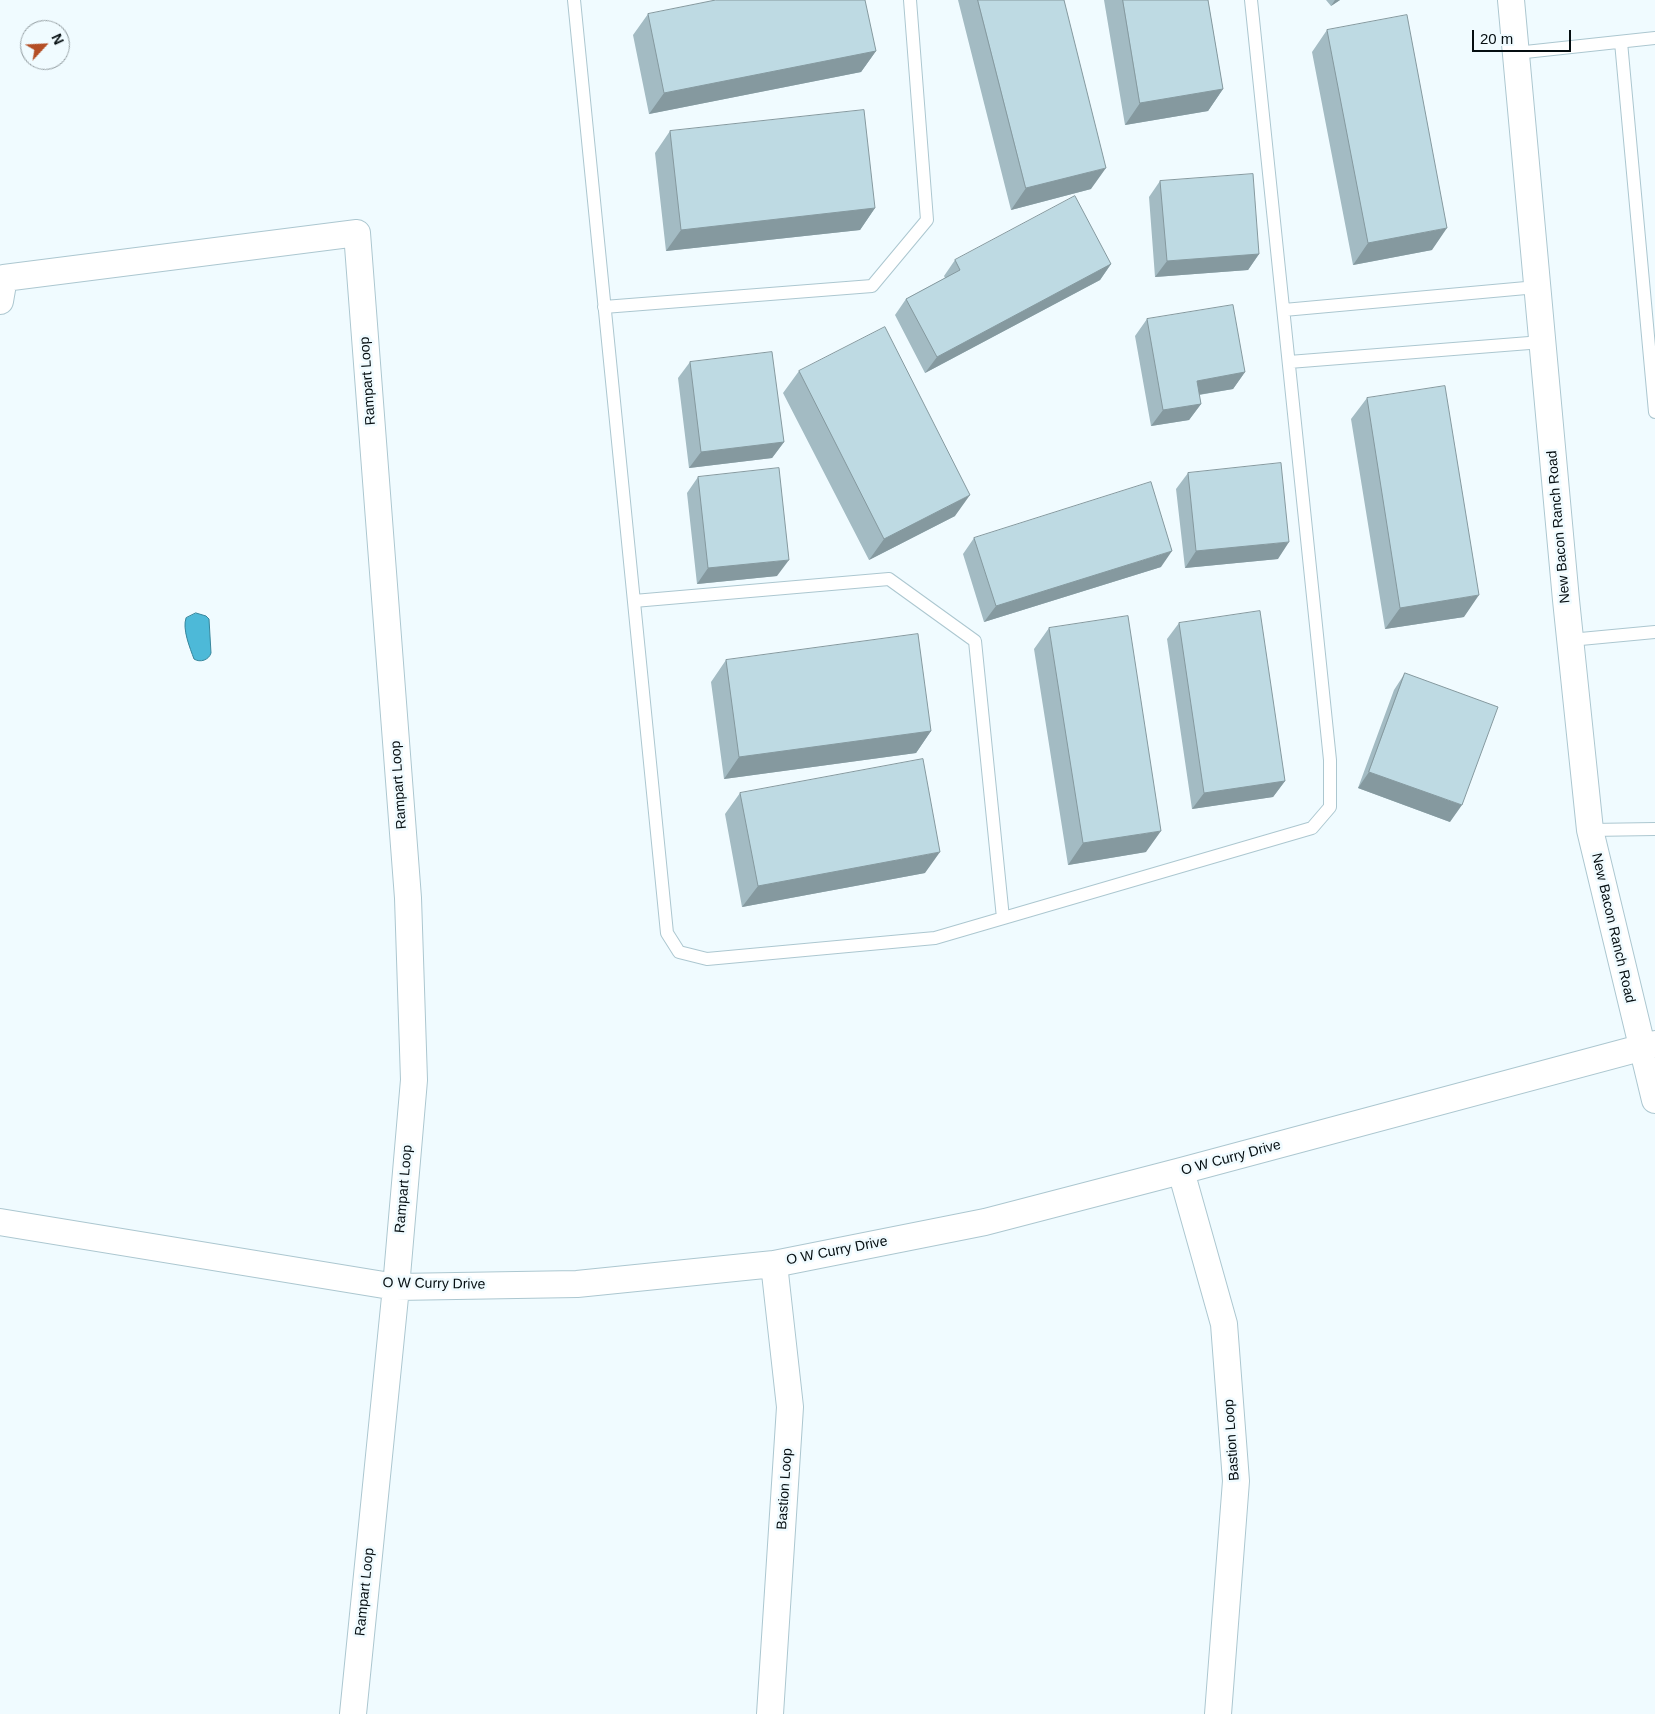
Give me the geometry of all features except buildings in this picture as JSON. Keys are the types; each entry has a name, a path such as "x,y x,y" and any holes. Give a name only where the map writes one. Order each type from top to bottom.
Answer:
{"street":[{"name":"New Bacon Ranch Road","path":"1511,0 1570,640 1590,830 1648,1046 1655,1100"},
{"name":"Rampart Loop","path":"0,301 4,278 357,232 408,898 414,1080 396,1286 352,1714"},
{"name":"O W Curry Drive","path":"0,1222 396,1286 577,1284 774,1264 985,1222 1648,1046"},
{"name":"Bastion Loop","path":"1182,1171 1224,1324 1236,1481 1218,1714"},
{"name":"Bastion Loop","path":"770,1714 790,1407 774,1264"}],"lane":[{"path":"574,0 667,932 679,952 707,959 935,938 1312,828 1330,807 1330,760 1251,0"},
{"path":"604,307 872,286 927,220 910,0"},
{"path":"1516,53 1655,38"},
{"path":"1621,42 1655,412"},
{"path":"1284,310 1537,287"},
{"path":"1289,362 1542,342"},
{"path":"634,601 889,579 975,641 1003,918"},
{"path":"1570,640 1655,632"},
{"path":"1590,830 1655,828"}],"water":[{"path":"196,613 209,619 211,653 206,659 201,661 194,659 185,627 186,618"}]}
